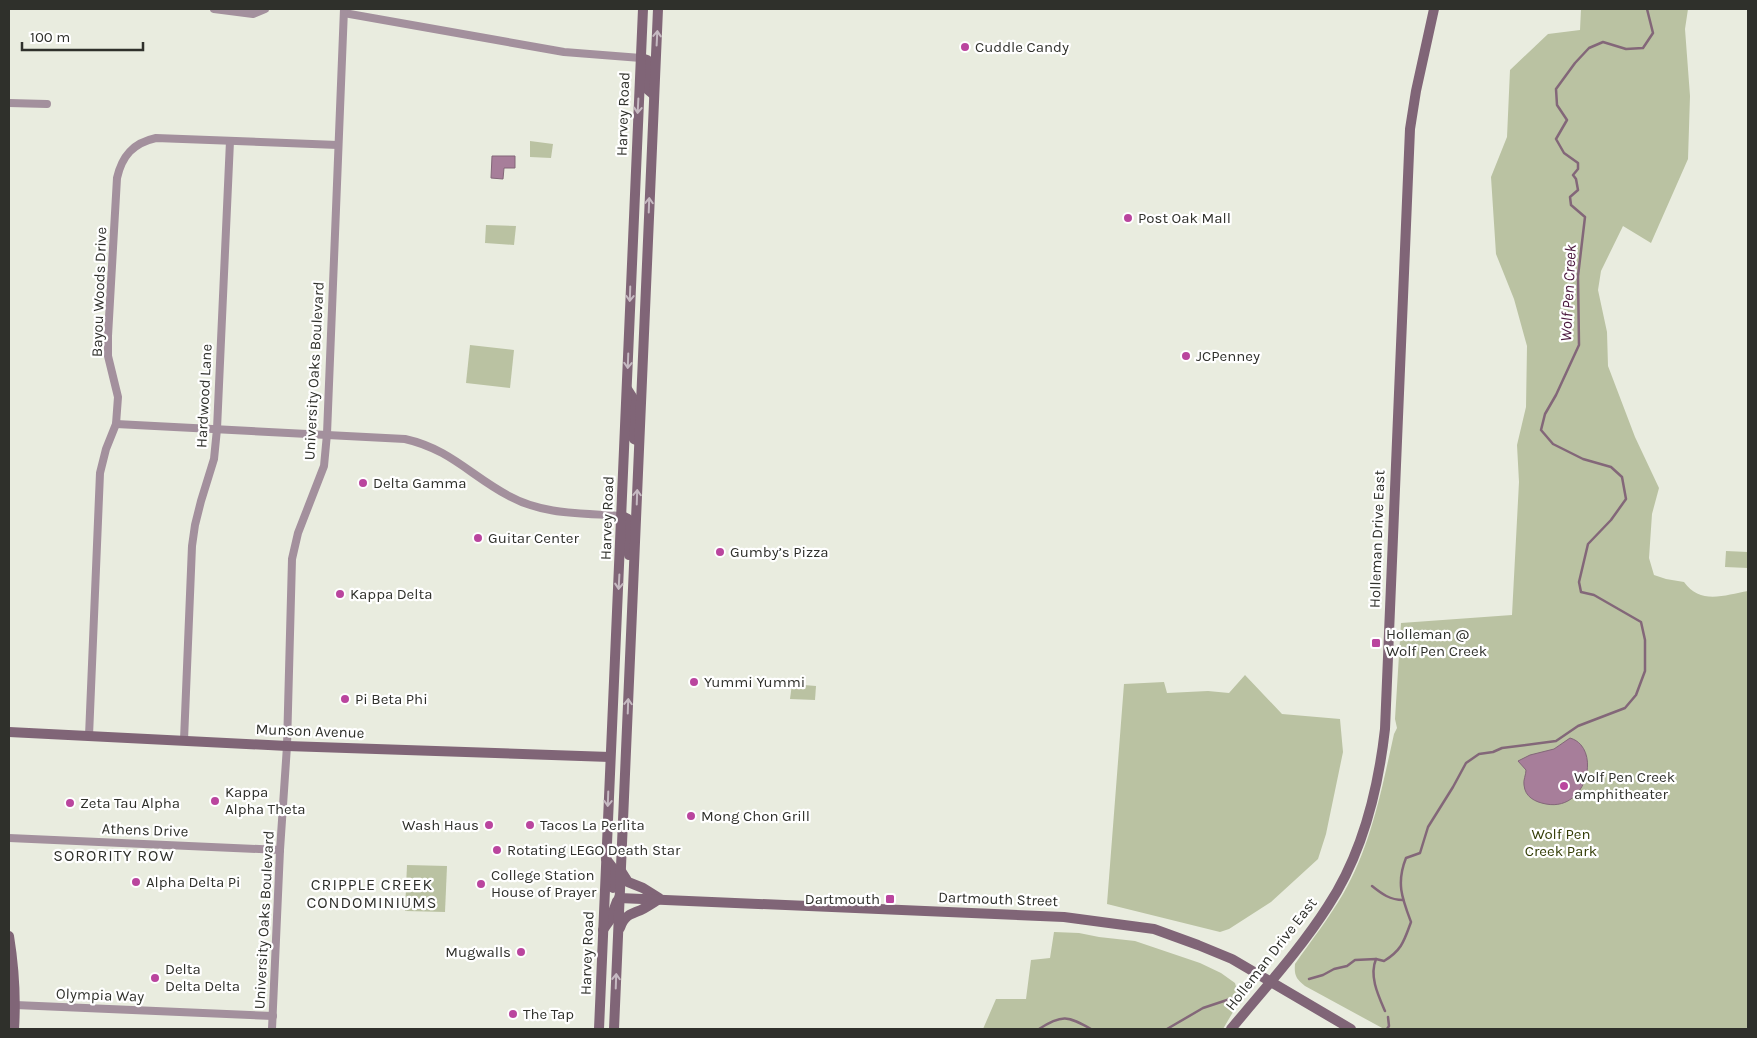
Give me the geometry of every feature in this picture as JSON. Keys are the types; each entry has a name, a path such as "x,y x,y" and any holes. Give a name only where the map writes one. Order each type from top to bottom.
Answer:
{"street":[{"path":"214,9 253,14 264,9"},
{"name":"Harvey Road","path":"599,1029 643,9"},
{"name":"Harvey Road","path":"614,1029 658,9"},
{"name":"Holleman Drive East","path":"1231,1029 1313,928 1329,904 1348,869 1364,833 1374,798 1385,729 1410,129 1416,91 1434,9"},
{"path":"344,11 564,52 641,58 647,60 647,89 654,95"},
{"name":"University Oaks Boulevard","path":"272,1029 287,746 292,559 298,533 324,466 327,434 344,11"},
{"path":"9,103 47,104"},
{"name":"Bayou Woods Drive","path":"89,736 100,473 106,449 116,424 118,397 108,356 108,336 117,178 120,166 125,156 139,144 156,138 338,144"},
{"name":"Hardwood Lane","path":"184,740 192,546 199,509 214,459 217,429 230,141"},
{"path":"632,256 647,254"},
{"path":"627,389 634,400 632,435 634,439 640,441"},
{"path":"116,424 410,440 452,457 508,496 526,504 560,511 622,516 628,519 628,553 634,563"},
{"path":"623,801 617,786 617,765 610,757 618,751 627,725"},
{"name":"Munson Avenue","path":"9,732 287,746 610,757"},
{"name":"Athens Drive","path":"9,838 280,850"},
{"path":"602,931 610,920 614,905 619,898 613,892 613,868 606,859"},
{"path":"618,934 626,916 642,910 660,898 628,882 620,871"},
{"name":"Dartmouth Street","path":"619,898 660,898 922,912 1064,917 1154,930 1198,944 1232,959 1351,1029"},
{"path":"9,936 13,960 14,1029"},
{"name":"Olympia Way","path":"15,1005 273,1016"}],"green space":[{"name":"Wolf Pen Creek Park","path":"1581,9 1688,9 1685,29 1690,96 1688,159 1651,243 1623,226 1601,271 1598,290 1607,332 1608,366 1635,437 1659,488 1652,514 1649,558 1654,575 1684,582 1690,589 1705,596 1722,596 1748,591 1748,1029 1384,1029 1305,986 1296,976 1295,964 1343,894 1353,876 1368,837 1397,728 1395,719 1401,623 1512,615 1519,482 1517,445 1526,407 1527,346 1514,299 1496,254 1491,177 1507,137 1510,70 1548,34 1580,30"},
{"path":"530,141 553,144 551,158 530,157"},
{"path":"486,225 516,226 514,245 485,243"},
{"path":"470,345 514,350 510,388 466,383"},
{"path":"1726,551 1748,552 1748,568 1725,567"},
{"path":"1245,675 1282,714 1340,719 1343,752 1326,834 1318,859 1271,902 1229,929 1220,932 1107,904 1124,684 1164,682 1167,693 1208,691 1229,693"},
{"path":"792,684 816,686 815,700 790,699"},
{"path":"407,865 447,866 445,912 405,911"},
{"path":"1054,932 1079,933 1135,941 1200,963 1221,973 1235,983 1240,1000 1223,1029 983,1029 996,999 1026,999 1031,960 1050,958"}],"shaded area":[{"path":"492,156 515,156 515,168 504,168 503,179 491,178"},
{"path":"1570,738 1580,744 1586,753 1588,765 1586,777 1580,789 1572,798 1560,804 1546,804 1534,800 1526,793 1524,781 1526,770 1518,761 1530,755 1554,749"}],"waterway":[{"name":"Wolf Pen Creek","path":"1309,979 1347,966 1355,960 1376,959 1384,961 1399,949 1411,922 1401,890 1401,875 1406,858 1420,853 1428,827 1466,763 1479,754 1493,752 1502,748 1556,741 1578,726 1625,708 1636,695 1645,671 1645,640 1641,622 1594,595 1581,592 1579,582 1588,544 1611,520 1626,499 1622,477 1611,467 1583,459 1553,444 1541,430 1545,414 1579,345 1578,276 1585,217 1571,205 1570,197 1578,190 1576,179 1573,175 1578,169 1578,163 1564,153 1556,139 1567,120 1557,105 1556,89 1575,63 1589,48 1603,42 1626,49 1643,48 1653,33 1647,9"},
{"path":"1372,886 1386,896 1403,900"},
{"path":"1376,959 1373,972 1374,979 1385,1011"},
{"name":"Wolf Pen Creek","path":"1167,1029 1203,1008 1233,998"},
{"path":"1387,1029 1389,1026 1388,1017"},
{"name":"Wolf Pen Creek","path":"1039,1029 1054,1021 1065,1018 1076,1021 1091,1029"}],"place":[{"name":"Cuddle Candy","path":"965,47"},
{"name":"Post Oak Mall","path":"1128,218"},
{"name":"JCPenney","path":"1186,356"},
{"name":"Delta Gamma","path":"363,483"},
{"name":"Guitar Center","path":"478,538"},
{"name":"Gumby’s Pizza","path":"720,552"},
{"name":"Kappa Delta","path":"340,594"},
{"name":"Holleman @ Wolf Pen Creek","path":"1376,643"},
{"name":"Yummi Yummi","path":"694,682"},
{"name":"Pi Beta Phi","path":"345,699"},
{"name":"Wolf Pen Creek amphitheater","path":"1564,786"},
{"name":"Kappa Alpha Theta","path":"215,801"},
{"name":"Zeta Tau Alpha","path":"70,803"},
{"name":"Mong Chon Grill","path":"691,816"},
{"name":"Wash Haus","path":"489,825"},
{"name":"Tacos La Perlita","path":"530,825"},
{"name":"Rotating LEGO Death Star","path":"497,850"},
{"name":"Alpha Delta Pi","path":"136,882"},
{"name":"College Station House of Prayer","path":"481,884"},
{"name":"Dartmouth","path":"890,899"},
{"name":"Mugwalls","path":"521,952"},
{"name":"Delta Delta Delta","path":"155,978"},
{"name":"The Tap","path":"513,1014"}],"district":[{"name":"SORORITY ROW","path":"114,855"},
{"name":"CRIPPLE CREEK CONDOMINIUMS","path":"372,893"}]}
